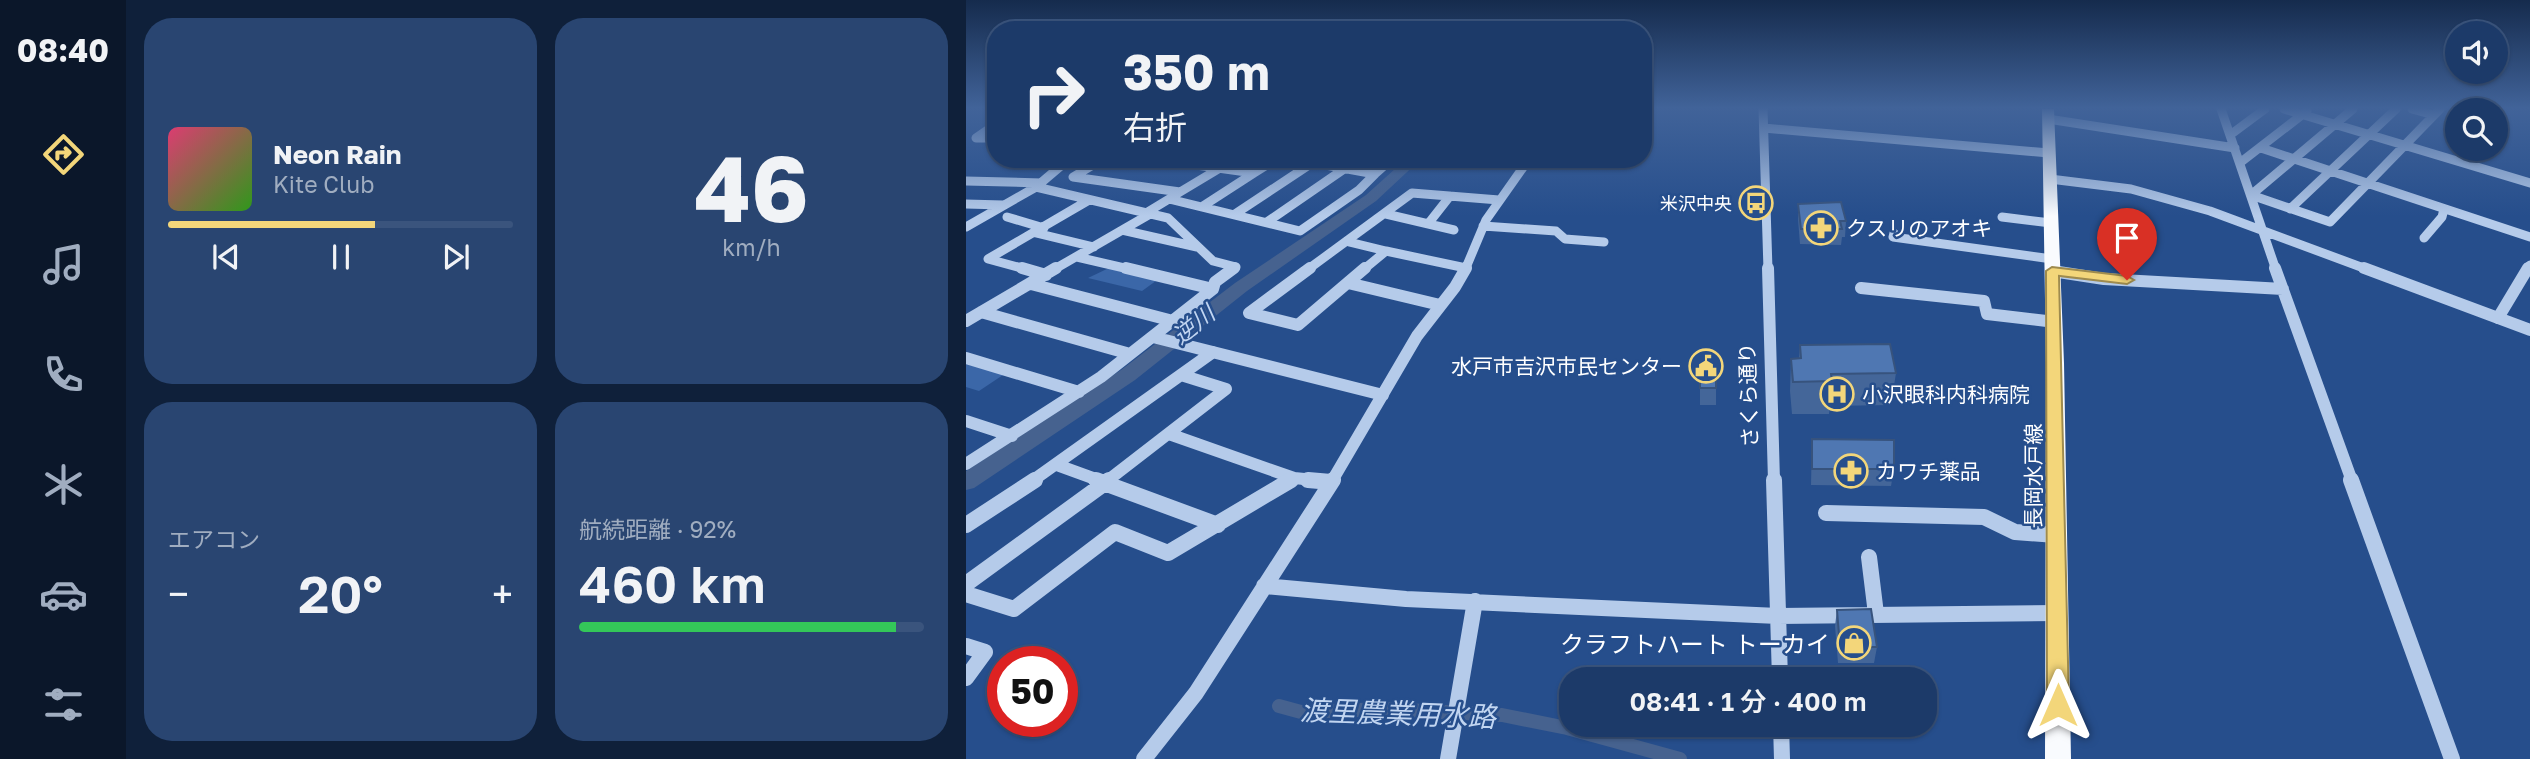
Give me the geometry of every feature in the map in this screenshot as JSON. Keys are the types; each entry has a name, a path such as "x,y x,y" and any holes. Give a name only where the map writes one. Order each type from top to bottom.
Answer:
{"main road":[{"name":"長岡水戸線","path":"2049,144 2054,322 2058,759"}],"street":[{"name":"さくら通り","path":"1764,144 1780,667"},
{"path":"1951,144 2049,153"},
{"path":"2234,144 2283,289 2452,759"},
{"path":"2241,162 2265,144"},
{"path":"2251,195 2312,144"},
{"path":"2290,209 2360,144"},
{"path":"2251,195 2330,222 2404,145 2530,183"},
{"path":"2261,148 2530,237"},
{"path":"966,226 1039,185 1059,168"},
{"path":"1088,168 1073,177 1180,192"},
{"path":"966,321 1094,247 1220,168 1254,173"},
{"path":"1203,206 1262,168"},
{"path":"1236,214 1305,168"},
{"path":"1339,168 1376,174"},
{"path":"1169,199 1300,231 1359,190 1382,168"},
{"path":"1144,759 1196,693 1331,482 1416,336 1466,268 1483,226 1522,168"},
{"path":"1267,222 1344,169"},
{"path":"2050,179 2131,189 2210,211 2530,330"},
{"path":"966,181 1039,185 1089,200 1168,218 1213,261 1236,267 1215,282 1213,289 1156,338 1079,392 966,464"},
{"path":"1386,251 1298,325 1249,313 1349,242 1412,193 1499,200"},
{"path":"1428,224 1450,196"},
{"path":"1046,275 988,260 1089,200"},
{"path":"966,204 1007,205"},
{"path":"2424,238 2442,217 2444,209"},
{"path":"1386,214 1454,230"},
{"path":"1007,217 1094,247"},
{"path":"2001,217 2051,223"},
{"path":"1483,226 1556,231 1565,239 1604,242"},
{"path":"1122,230 1199,247"},
{"path":"1894,233 1893,237 2052,265 2104,279 2283,289"},
{"path":"1349,242 1466,268"},
{"path":"1077,257 1213,289"},
{"path":"2498,318 2530,265"},
{"path":"1348,283 1440,305"},
{"path":"1031,284 1173,321"},
{"path":"1861,288 1984,301 1987,314 2054,322"},
{"path":"981,312 1130,354"},
{"path":"1156,338 1367,394 1383,395"},
{"path":"966,525 1057,465 1213,352"},
{"path":"966,358 1079,392"},
{"path":"966,584 1170,434 1226,389 1181,376"},
{"path":"966,421 1012,436"},
{"path":"1170,434 1294,478 1331,482"},
{"path":"1057,465 1218,525"},
{"path":"966,594 1014,609 1115,532 1168,553 1294,478"},
{"path":"1826,513 1984,517 2015,532 2056,536"},
{"path":"1869,557 1876,614"},
{"path":"1264,586 1406,599 1778,616 2057,612"},
{"path":"1448,759 1475,601"},
{"path":"966,646 985,652 966,678"},
{"path":"1781,737 1782,759"}],"shaded area":[{"path":"1111,267 1160,278 1142,291 1088,278"},
{"path":"966,364 1006,373 979,391 966,387"}],"building":[{"path":"1841,202 1846,221 1840,221 1842,229 1801,229 1798,204"},
{"path":"1890,344 1896,373 1831,374 1832,381 1793,382 1791,359 1801,358 1800,345"},
{"path":"1700,369 1716,369 1716,388 1700,388"},
{"path":"1812,439 1894,440 1894,469 1812,469"},
{"path":"1871,609 1877,647 1840,647 1837,610"}],"waterway":[{"name":"逆川","path":"966,482 1128,375 1241,287 1371,198 1404,168"},
{"name":"渡里農業用水路","path":"1279,706 1301,712 1386,709 1502,715 1567,728 1680,759"}],"place":[{"name":"米沢中央","path":"1756,203"},
{"name":"クスリのアオキ","path":"1821,228"},
{"name":"水戸市吉沢市民センター","path":"1706,366"},
{"name":"小沢眼科内科病院","path":"1837,394"},
{"name":"カワチ薬品","path":"1851,471"},
{"name":"クラフトハート トーカイ","path":"1854,643"}],"route":[{"path":"2058,705 2052,271 2127,280"}]}
